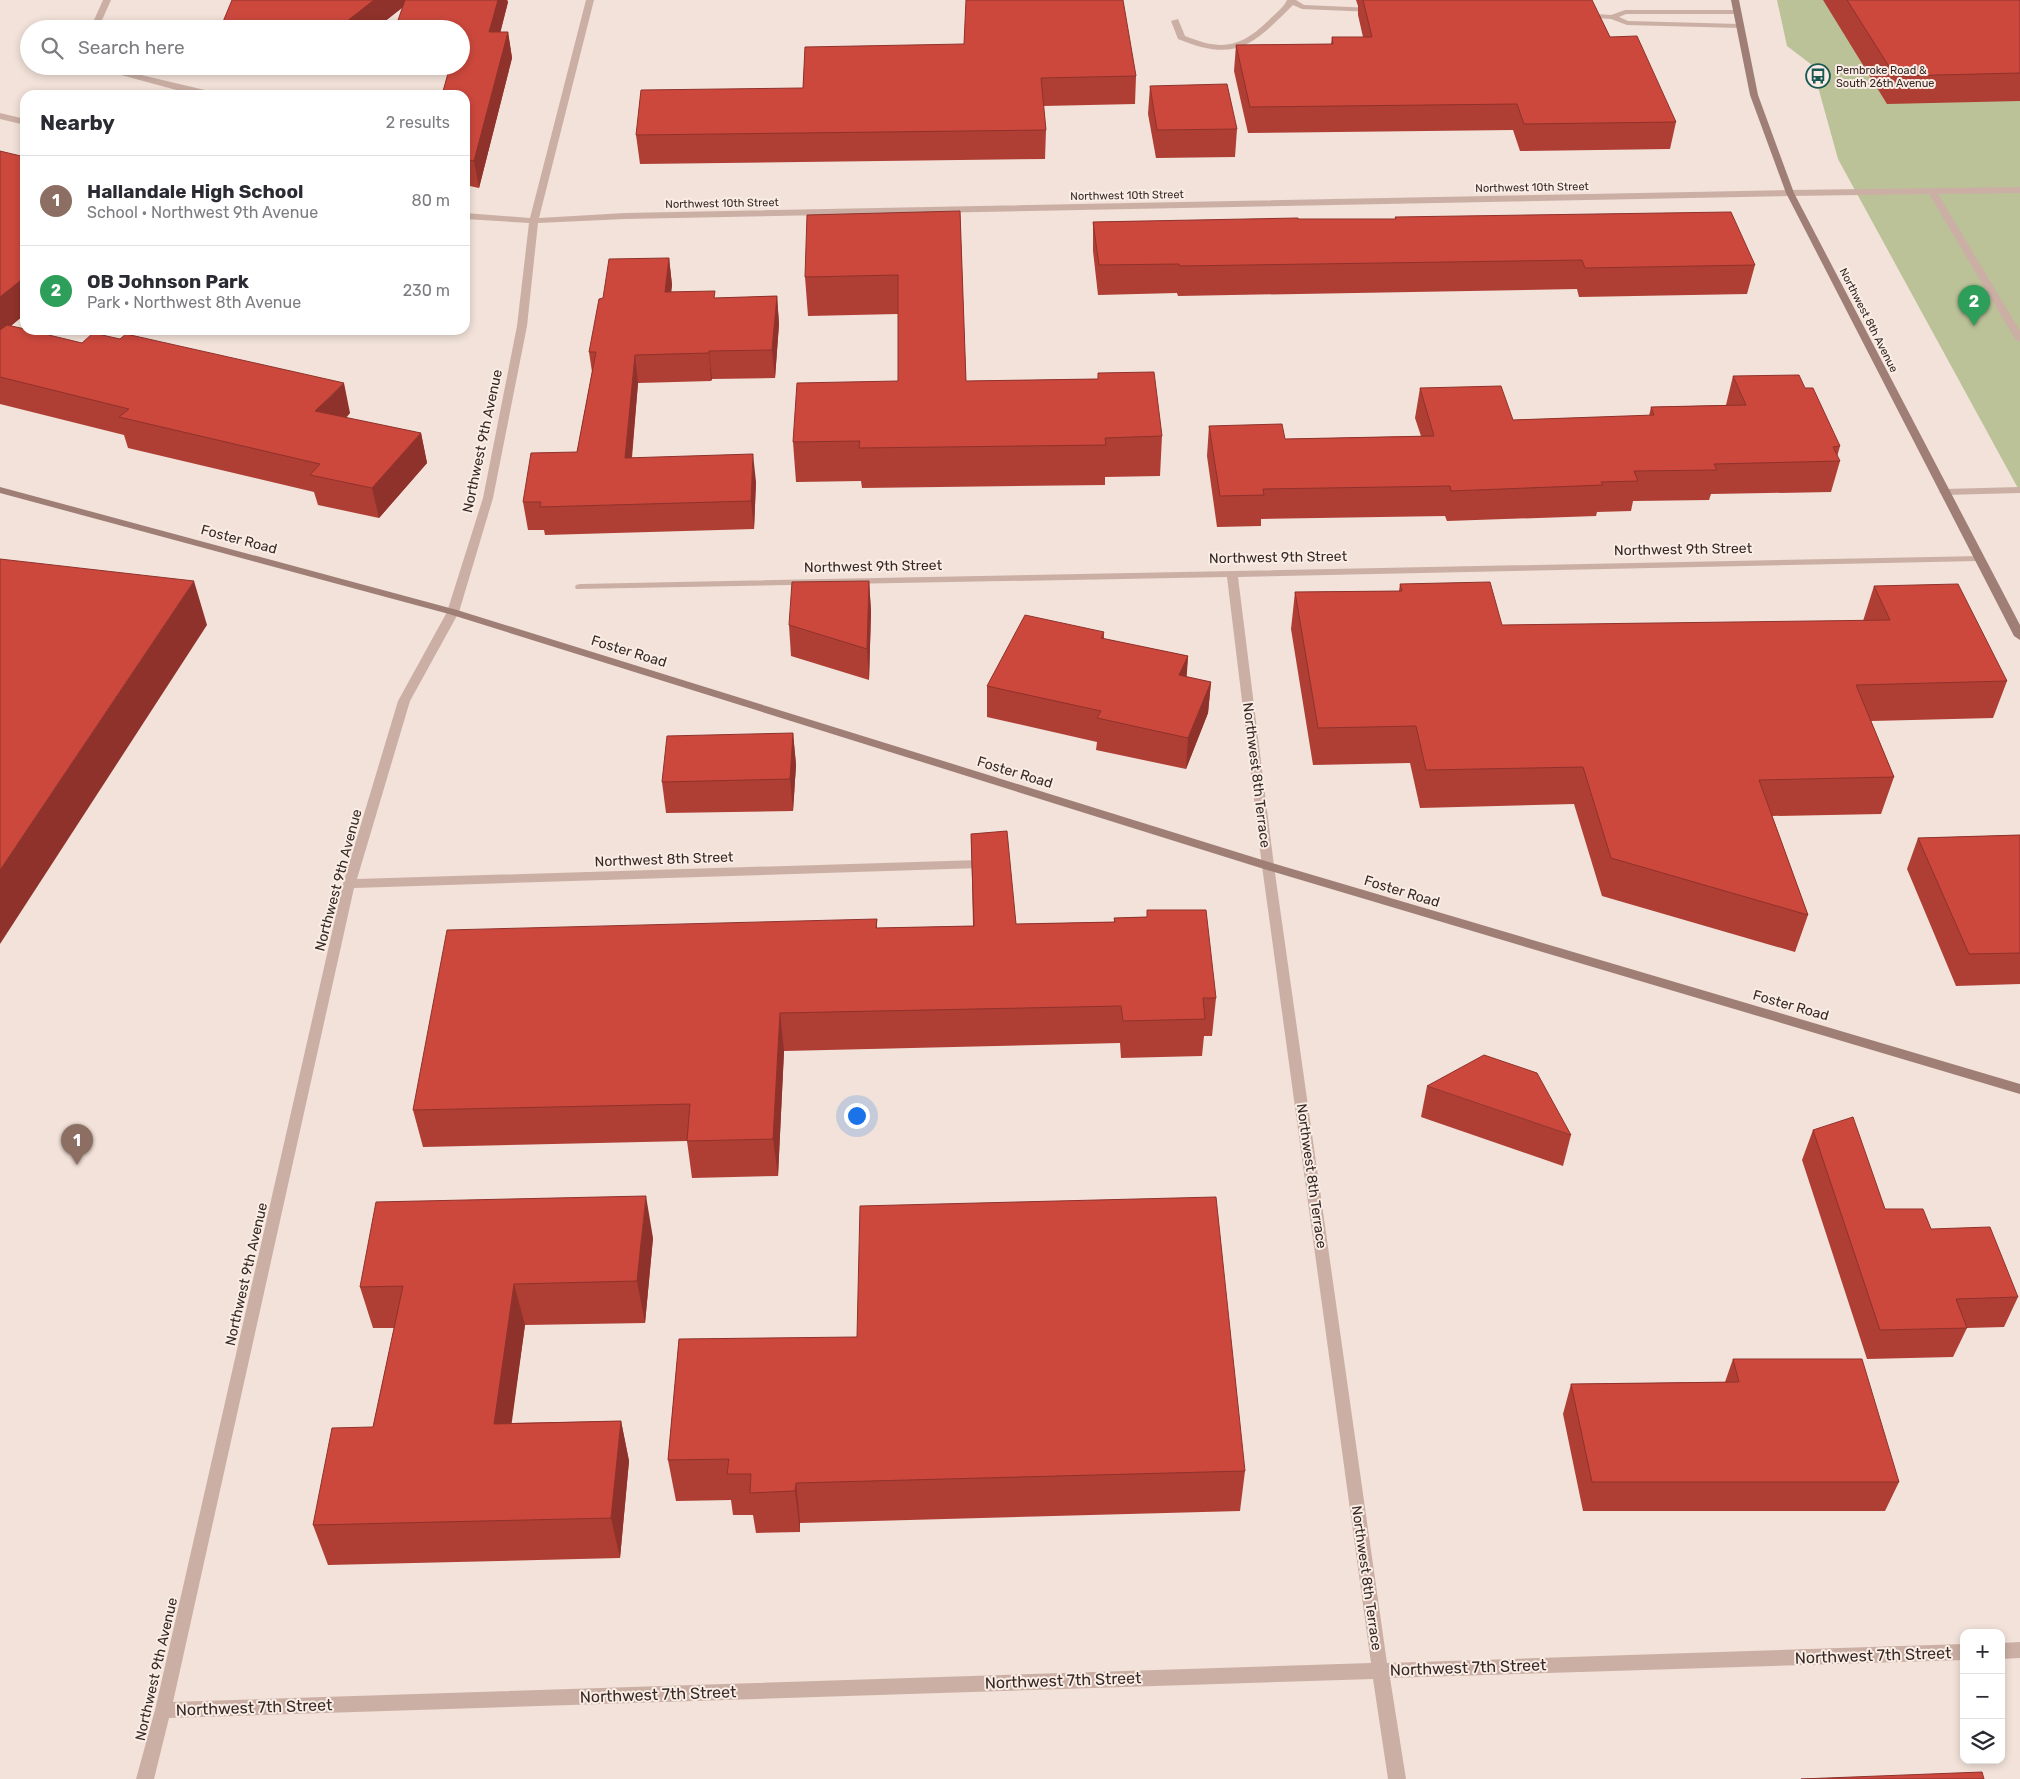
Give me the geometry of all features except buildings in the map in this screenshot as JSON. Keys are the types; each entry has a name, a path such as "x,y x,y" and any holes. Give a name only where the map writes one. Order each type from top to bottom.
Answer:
{"street":[{"path":"98,20 107,0"},
{"name":"Northwest 9th Avenue","path":"145,1779 350,884 404,701 453,612 488,498 522,326 534,221 590,0"},
{"path":"1175,21 1181,37 1201,47 1238,48 1255,38 1291,0 1302,8 1385,10"},
{"name":"Northwest 8th Avenue","path":"1734,0 1754,95 1790,193 2020,636"},
{"path":"1612,17 1625,12 1737,12"},
{"path":"1576,14 1612,17 1627,23 1740,26"},
{"path":"128,75 192,90"},
{"path":"0,116 20,121"},
{"name":"Northwest 10th Street","path":"470,216 534,221 635,216 2020,190"},
{"path":"1932,191 2020,339"},
{"name":"Foster Road","path":"0,490 453,612 1268,866 2020,1089"},
{"path":"1944,492 2020,490"},
{"name":"Northwest 9th Street","path":"580,587 1978,558"},
{"name":"Northwest 8th Terrace","path":"1232,573 1268,866 1397,1779"},
{"name":"Northwest 8th Street","path":"350,884 980,864"},
{"path":"2005,1651 2020,1650"},
{"name":"Northwest 7th Street","path":"162,1710 1380,1669 1960,1652"}],"green space":[{"path":"1777,0 2020,0 2020,492 1838,159 1812,65 1787,46"}],"place":[{"name":"Pembroke Road & South 26th Avenue","path":"1818,76"},
{"name":"OB Johnson Park","path":"1974,326"},
{"name":"Hallandale High School","path":"77,1165"}]}
